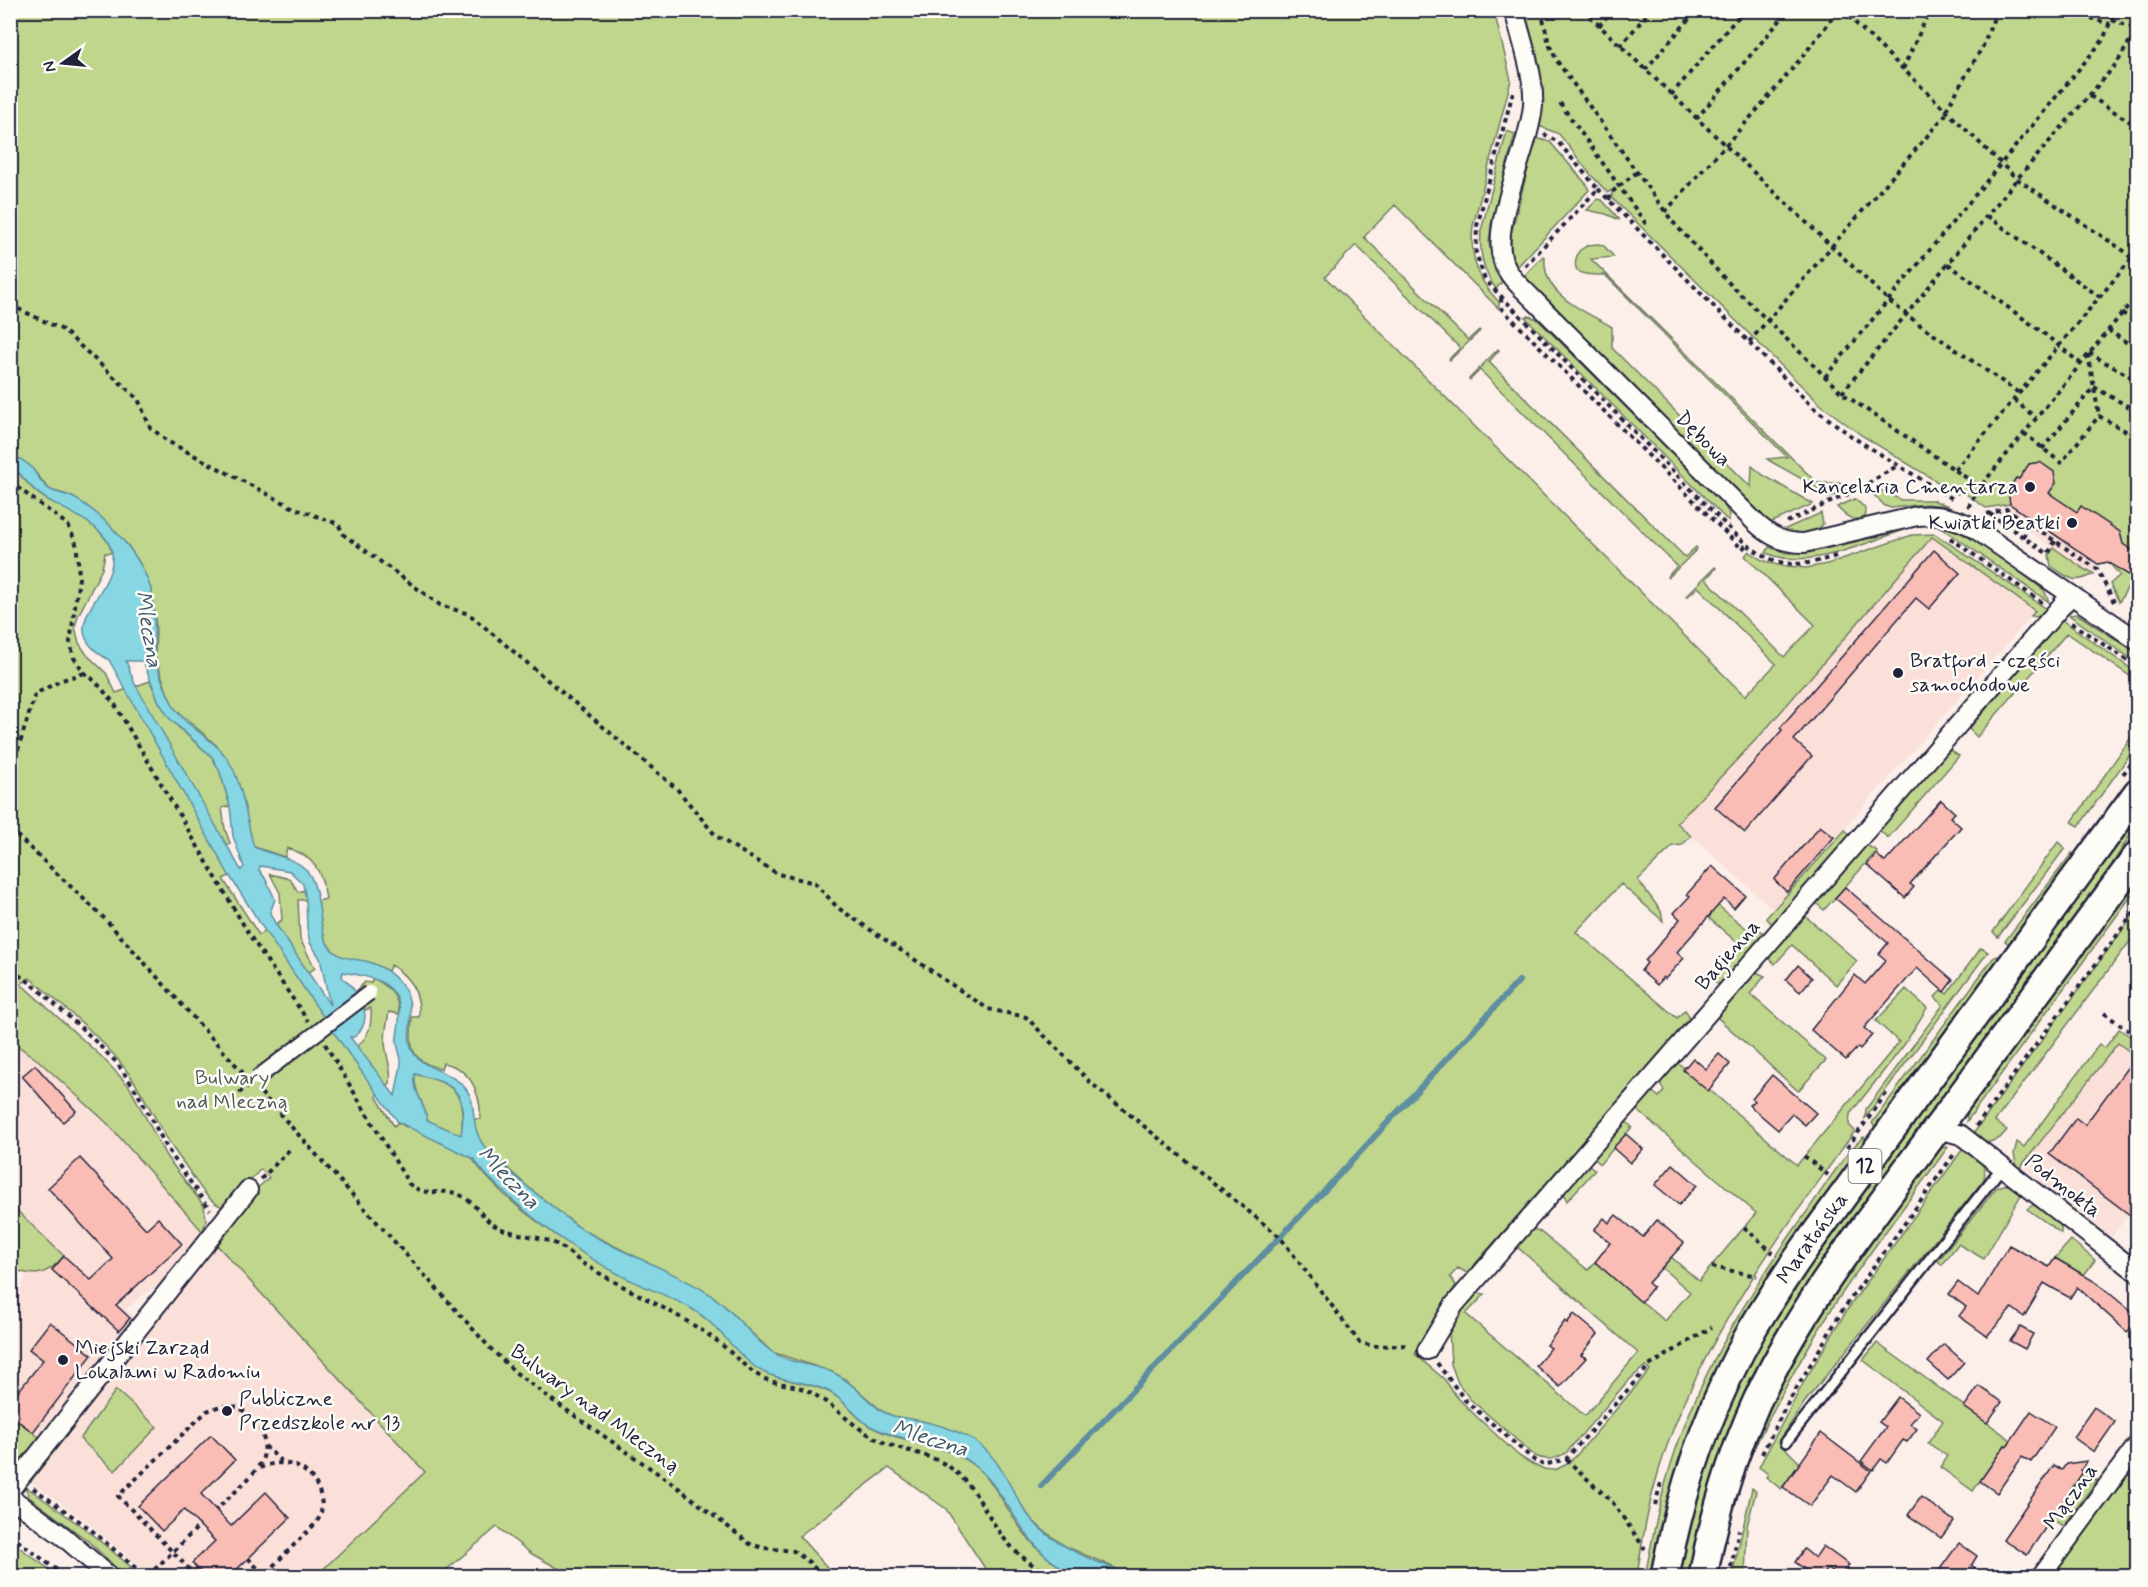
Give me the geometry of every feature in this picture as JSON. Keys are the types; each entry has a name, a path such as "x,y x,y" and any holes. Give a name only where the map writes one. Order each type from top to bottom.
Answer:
{"main road":[{"name":"Maratońska","path":"1665,1576 1676,1520 1695,1456 1732,1369 1766,1307 1805,1248 2138,792"},
{"name":"Maratońska","path":"1703,1576 1712,1530 1732,1462 1757,1402 1782,1352 1834,1269 2138,855"}],"street":[{"name":"Dębowa","path":"1514,10 1532,86 1533,103 1528,130 1501,229 1500,249 1508,272 1756,524 1778,539 1796,543 1917,516 1964,514 2071,595 2138,641"},
{"name":"Bagienna","path":"1427,1350 1454,1305 2071,595"},
{"path":"254,1081 369,993"},
{"path":"1951,1109 1952,1121 1963,1137"},
{"path":"1933,1134 1946,1131 1963,1137"},
{"name":"Podmokła","path":"1963,1137 2138,1273"},
{"path":"15,1484 248,1190"},
{"name":"Mączna","path":"2041,1576 2138,1444"},
{"path":"10,1497 109,1576"}],"lane":[{"path":"1786,1442 2002,1167"}],"path":[{"path":"1541,10 1557,61 1665,212 1726,280 1842,393 1980,487"},
{"path":"1583,10 1888,300 1907,316 2019,393"},
{"path":"1599,26 1612,10"},
{"path":"1620,46 1651,10"},
{"path":"1646,70 1697,10"},
{"path":"1671,95 1744,10"},
{"path":"1696,118 1789,10"},
{"path":"1665,212 1840,10 2017,179 2106,237 2127,253 2138,268"},
{"path":"1903,69 1930,10"},
{"path":"1749,342 1947,111 1983,46 1997,10"},
{"path":"1842,393 2017,179 2117,63 2137,28 2064,10"},
{"path":"1825,377 2103,40 2115,10"},
{"path":"1515,86 1518,95"},
{"path":"2090,96 2138,127"},
{"path":"1560,103 1646,224"},
{"path":"1528,130 1550,136 1558,142 1598,189 1814,408 1964,514 1978,512"},
{"path":"1609,200 1612,192 1637,172"},
{"path":"1526,266 1598,189"},
{"path":"1988,216 2100,297"},
{"path":"1955,470 2138,251"},
{"path":"1948,264 2080,363"},
{"path":"1964,514 1980,487 2138,294"},
{"path":"1502,298 1727,526 1756,552 1779,562 1796,564 1810,564 1841,555"},
{"path":"10,305 63,330 138,399 150,427 167,441 292,507 338,524 344,535 440,605 469,614 677,789 716,836 778,874 815,883 838,908 988,1009 1026,1017 1091,1083 1280,1237 1360,1343 1374,1346 1404,1344 1427,1350 1465,1400 1535,1461 1544,1466 1566,1459 1649,1366 1712,1327"},
{"path":"2122,313 2138,323"},
{"path":"2108,330 2138,350"},
{"path":"2088,353 2138,381"},
{"path":"2024,433 2061,463 2099,416 2088,353"},
{"path":"2094,387 2138,412"},
{"path":"2042,449 2094,387"},
{"path":"2014,400 2036,418"},
{"path":"2099,416 2138,438"},
{"path":"10,482 68,525 75,543 79,578 71,624 70,642 74,658 84,673 96,682 114,703 250,936 317,1032 409,1184 419,1191 460,1195 489,1223 501,1229 557,1244 583,1263 660,1306 717,1342 764,1379 807,1390 824,1400 854,1427 904,1451 931,1456 952,1469 970,1485 1015,1551 1029,1563 1052,1576"},
{"path":"1984,514 2007,509 2097,569 2116,606"},
{"path":"1990,513 2048,554 2055,541"},
{"path":"2023,537 2030,525"},
{"path":"1941,533 2138,668"},
{"path":"10,776 35,694 62,680 84,673"},
{"name":"Bulwary nad Mleczną","path":"10,829 106,920 254,1081 490,1348 515,1372 691,1496 750,1544 794,1551 822,1576"},
{"path":"1758,1462 1785,1407 1842,1311 1963,1137 2138,907"},
{"path":"10,972 31,984 87,1033 117,1064 137,1092 168,1150 198,1190 220,1226"},
{"path":"2104,1013 2129,1031"},
{"path":"1940,1163 1963,1137"},
{"path":"248,1190 290,1149"},
{"path":"1804,1156 1828,1175"},
{"path":"1744,1227 1773,1253"},
{"path":"1819,1339 1875,1255"},
{"path":"1712,1267 1757,1276"},
{"path":"196,1576 118,1496 207,1412 215,1408 232,1407 252,1417 263,1436 264,1446 264,1454 257,1469"},
{"path":"264,1446 282,1463"},
{"path":"1566,1459 1613,1503 1646,1549"},
{"path":"216,1510 257,1469 265,1465 282,1463 301,1468 309,1473 315,1482 321,1502 319,1519 264,1575 248,1558"},
{"path":"15,1484 89,1528 147,1576 200,1525"},
{"path":"1724,1576 1735,1523"},
{"path":"1729,1576 1739,1529"},
{"path":"10,1535 65,1576"},
{"path":"251,1576 254,1574 256,1576"}],"shaded area":[{"path":"2010,504 2098,564 2094,574 2089,570 2087,572 2008,517"},
{"name":"Bratford - części samochodowe","path":"1932,537 2036,611 1773,909 1677,823 1766,729"},
{"path":"11,1041 39,1061 107,1123 203,1232 158,1289 150,1290 126,1309 135,1317 13,1471 10,1469 10,1318 26,1275 55,1248 11,1204"},
{"path":"2118,1043 2137,1057 2137,1202 2112,1237 2040,1184 2039,1179 2024,1168 2019,1169"},
{"name":"Publiczne Przedszkole nr 13","path":"216,1244 425,1473 316,1576 150,1576 90,1525 31,1481"}],"green space":[{"path":"10,11 1494,11 1511,80 1473,226 1472,248 1480,277 1499,302 1499,309 1395,205 1364,237 1468,340 1480,331 1450,360 1460,348 1356,245 1325,277 1745,696 1776,664 1698,587 1686,596 1715,567 1706,579 1784,657 1815,625 1745,556 1749,551 1762,560 1778,565 1806,568 1827,564 1912,535 1935,534 2047,609 2037,617 2031,616 2035,611 1932,537 1766,729 1677,823 1691,836 1682,845 1673,846 1638,880 1661,911 1663,921 1621,884 1576,932 1677,1018 1685,1010 1689,1021 1467,1273 1458,1268 1450,1277 1456,1285 1415,1354 1444,1379 1457,1397 1519,1456 1542,1469 1555,1470 1575,1457 1650,1370 1645,1366 1626,1383 1567,1452 1552,1459 1539,1458 1470,1399 1458,1383 1451,1364 1449,1330 1461,1310 1477,1293 1485,1294 1466,1314 1585,1416 1638,1353 1516,1246 1532,1229 1539,1231 1588,1270 1595,1262 1665,1321 1690,1292 1662,1268 1671,1257 1699,1281 1756,1213 1635,1108 1650,1090 1659,1097 1664,1091 1659,1081 1676,1061 1797,1165 1899,1042 1876,1021 1906,989 1927,1008 1904,1045 1850,1114 1849,1125 1855,1131 1765,1258 1711,1347 1668,1442 1650,1502 1637,1576 1133,1576 1065,1546 1043,1530 1031,1519 980,1445 949,1430 921,1421 892,1416 882,1411 845,1379 832,1372 772,1352 711,1295 581,1229 528,1187 487,1150 477,1137 473,1119 481,1119 479,1100 467,1076 461,1070 443,1063 441,1069 430,1065 422,1061 413,1050 412,1017 419,1017 419,1009 416,994 409,981 391,965 388,971 375,965 342,957 334,952 322,930 318,901 326,899 316,866 297,851 287,848 285,857 254,847 217,746 174,708 167,692 155,656 156,628 152,592 139,562 129,547 111,527 87,507 71,496 50,490 29,465 11,454"},
{"path":"1525,11 2137,11 2137,586 2131,582 2119,602 2110,584 2120,575 2108,562 2098,564 2010,504 1986,508 1963,492 1957,494 1861,435 1820,404 1612,198 1612,192 1608,193 1591,175 1559,134 1539,126 1542,112 1542,83"},
{"path":"1507,131 1515,134 1491,225 1489,243 1495,271 1502,282 1496,289 1483,262 1481,231"},
{"path":"1536,138 1550,142 1589,190 1517,267 1511,251 1511,234"},
{"path":"1598,199 1602,200 1620,220 1587,210"},
{"path":"1588,245 1603,245 1614,257 1591,259 1817,483 1840,483 1847,490 1828,498 1811,484 1767,459 1787,457 1605,275 1586,274 1577,270 1575,266 1579,251"},
{"path":"1543,256 1550,283 1558,292 1567,301 1612,327 1612,348 1751,487 1752,466 1763,475 1813,504 1770,523 1524,276"},
{"path":"1525,317 1537,319 1724,505 1729,514 1729,522"},
{"path":"1498,349 1489,362 1685,557 1696,547 1697,549 1668,578 1677,566 1480,370 1469,379"},
{"path":"10,463 38,494 84,519 102,534 108,543 112,553 105,553 102,569 78,616 75,627 79,643 87,655 106,673 116,693 150,681 159,702 178,727 212,757 220,772 230,806 222,808 230,843 227,846 241,871 223,879 259,935 282,920 280,893 270,874 290,879 298,892 305,890 306,900 298,900 300,939 315,968 308,973 356,1047 367,1035 371,1008 365,1010 356,991 365,982 371,983 373,978 384,984 395,997 399,1014 389,1012 385,1036 390,1083 376,1096 394,1126 398,1122 406,1127 427,1120 416,1086 415,1074 451,1087 460,1100 466,1148 478,1167 531,1217 598,1262 683,1303 700,1314 717,1328 746,1359 762,1371 818,1387 833,1394 868,1425 880,1431 942,1449 966,1460 984,1474 1028,1538 1040,1551 1053,1562 1077,1576 990,1576 946,1509 889,1468 799,1536 835,1576 572,1576 532,1554 497,1527 439,1576 316,1576 425,1472 216,1244 31,1481 29,1479 247,1197 269,1178 261,1169 224,1207 212,1201 175,1151 132,1078 110,1050 85,1025 30,978 21,984 102,1057 129,1086 166,1156 204,1206 206,1219 203,1232 107,1123 39,1061 11,1041"},
{"path":"1878,489 1901,500 1932,500 1949,506 1926,504 1891,508 1885,506 1871,492"},
{"path":"1855,499 1864,507 1866,513 1861,519 1850,518 1837,507"},
{"path":"1821,513 1823,524 1815,530 1799,533 1783,530"},
{"path":"1939,526 1965,535 1993,552 2044,590 2049,602"},
{"path":"1905,530 1854,548 1818,557 1783,558 1766,553 1769,547 1786,553 1808,553"},
{"path":"2054,548 2094,574 2081,579 2071,579 2062,574 2051,566 2049,555"},
{"path":"2077,614 2137,653 2137,663 2069,615"},
{"path":"2062,620 2137,673 2137,681 2067,633 1977,737 1969,729"},
{"path":"2137,729 2137,745 2079,826 2072,822"},
{"path":"1948,749 1959,756 1888,838 1878,829"},
{"path":"2137,811 2137,824 2086,907 1794,1309 1692,1576 1676,1576 1703,1465 1753,1351 1803,1270"},
{"path":"1845,830 1851,836 1772,924 1766,918"},
{"path":"2058,842 2065,848 1998,937 1993,932"},
{"path":"1866,845 1877,851 1824,910 1815,902"},
{"path":"2072,853 2075,860 2010,945 2005,941"},
{"path":"2137,873 2137,888 1967,1121 1967,1106"},
{"path":"1716,904 1752,933 1757,928 1765,934 1719,985 1712,979 1741,946 1709,918 1712,913 1710,911"},
{"path":"2137,910 2137,932 1995,1121 2007,1130 2000,1138 1990,1142 1980,1140 1974,1133"},
{"path":"1804,915 1857,961 1836,985 1792,945 1775,964 1767,956"},
{"path":"1981,948 1988,952 1865,1118 1866,1109 1943,1005 1935,997 1942,990 1947,994"},
{"path":"1998,956 2001,961 1875,1127 1872,1123 1993,958"},
{"path":"1756,972 1765,976 1750,994 1826,1060 1798,1091 1717,1017 1716,1014"},
{"path":"2119,1029 2137,1041 2137,1057 2118,1043 2019,1169 2017,1168 2014,1154 2017,1142 2024,1147 2099,1044 2105,1048"},
{"path":"1625,1121 1632,1127 1600,1164 1594,1158"},
{"path":"1863,1137 1868,1142 1779,1267 1654,1576 1645,1576 1670,1467 1700,1388 1767,1269 1840,1164"},
{"path":"1948,1147 1831,1310 1787,1385 1747,1463 1745,1461 1783,1378 1830,1296 1939,1148"},
{"path":"1962,1150 1976,1158 1983,1166 1985,1175 1983,1181 1804,1403 1779,1442 1800,1463 1781,1489 1766,1477 1768,1474 1759,1467 1806,1378 1847,1310"},
{"path":"1588,1164 1595,1170 1567,1201 1565,1191"},
{"path":"2011,1185 2022,1193 1984,1259 1958,1244 1942,1265 1938,1261 1996,1188"},
{"path":"10,1204 64,1256 52,1268 33,1274 11,1268"},
{"path":"2033,1205 2061,1224 2061,1233 2027,1209"},
{"path":"2071,1240 2095,1260 2084,1275 2055,1258"},
{"path":"1877,1343 2011,1440 2007,1446 2005,1445 1973,1491 1940,1467 1947,1456 1928,1443 1943,1421 1863,1360"},
{"path":"116,1390 157,1427 115,1471 80,1439"},
{"path":"10,1415 40,1438 13,1471 11,1469"},
{"path":"2083,1472 2097,1480 2064,1526 2051,1519"},
{"path":"2124,1472 2137,1480 2137,1576 2049,1576"},
{"path":"25,1486 88,1531 142,1576 125,1576 87,1540 29,1497"},
{"path":"1752,1488 1756,1491 1747,1526 1745,1576 1732,1576"},
{"path":"11,1541 58,1576 11,1576"}],"water":[{"name":"Mleczna","path":"10,454 28,464 48,488 72,497 85,505 110,525 132,552 148,580 152,594 154,652 163,683 178,713 217,747 230,763 242,793 254,847 290,860 306,870 316,890 327,943 335,953 378,965 399,982 406,992 411,1010 409,1036 413,1052 423,1063 453,1078 466,1089 472,1102 478,1134 495,1158 527,1187 582,1229 677,1276 717,1299 771,1351 793,1361 834,1373 886,1413 942,1426 974,1440 996,1461 1025,1511 1042,1530 1079,1554 1133,1576 1086,1577 1066,1571 1032,1542 992,1484 968,1461 944,1450 894,1436 870,1426 834,1394 819,1387 763,1372 739,1353 701,1315 684,1304 606,1267 546,1227 484,1173 474,1159 398,1122 348,1053 229,875 109,660 92,647 85,635 85,622 90,609 111,568 112,553 109,543 93,526 38,493 11,463","holes":["126,661 143,661 159,702 169,718 212,757 220,772 230,806 233,836 244,867 241,870 135,684","260,866 290,871 303,884 310,943 320,958 330,1005 275,923 270,913 275,899 259,870","343,972 377,980 391,989 396,996 400,1013 397,1044 401,1062 395,1096 350,1037 354,1037 361,1030 365,1014 359,998 342,977","415,1074 440,1082 456,1092 462,1108 461,1135 427,1120"]}],"building":[{"path":"2040,462 2054,472 2056,483 2049,493 2077,512 2081,506 2120,532 2123,544 2138,554 2138,581 2108,562 2098,564 2010,504 2008,490 2016,478 2019,479 2029,464"},
{"path":"1934,550 1960,573 1929,609 1916,598 1794,740 1812,756 1745,833 1715,807"},
{"path":"1941,800 1955,813 1950,817 1961,827 1910,884 1914,887 1905,898 1867,865 1876,854 1885,862"},
{"path":"1820,826 1834,837 1787,892 1774,880"},
{"path":"1712,866 1745,895 1734,908 1724,899 1677,952 1684,958 1657,985 1641,971 1647,963 1645,961 1680,919 1674,913 1690,896 1687,894"},
{"path":"1845,887 1953,980 1944,992 1917,968 1864,1028 1872,1035 1846,1060 1811,1030 1855,975 1865,984 1886,960 1879,954 1888,943 1835,898"},
{"path":"1798,965 1812,978 1800,992 1786,980"},
{"path":"2138,1053 2138,1221 2049,1154 2076,1118 2085,1125"},
{"path":"1719,1054 1730,1064 1708,1091 1683,1070 1693,1058 1706,1069"},
{"path":"35,1065 76,1111 63,1122 22,1076"},
{"path":"1772,1075 1816,1113 1805,1125 1792,1114 1778,1130 1749,1105"},
{"path":"1626,1134 1643,1149 1630,1163 1613,1148"},
{"path":"80,1158 146,1229 158,1218 182,1244 116,1305 130,1318 119,1331 52,1270 64,1256 91,1280 113,1259 48,1188"},
{"path":"1673,1164 1697,1185 1679,1205 1655,1185"},
{"path":"1616,1215 1643,1237 1657,1220 1684,1243 1648,1283 1653,1287 1641,1302 1595,1262 1610,1243 1594,1230 1604,1218 1609,1223"},
{"path":"2009,1245 2049,1267 2055,1258 2097,1283 2138,1317 2138,1321 2127,1332 2077,1287 2070,1298 2044,1283 2024,1317 2012,1308 1987,1336 1959,1316 1966,1307 1949,1294 1958,1282 1978,1297"},
{"path":"1574,1314 1598,1334 1581,1355 1586,1358 1560,1387 1536,1366 1551,1348 1547,1345 1565,1321 1567,1323"},
{"path":"50,1322 92,1355 33,1432 10,1415 10,1402 43,1360 29,1349"},
{"path":"2020,1327 2033,1334 2025,1349 2010,1341"},
{"path":"1944,1344 1964,1362 1948,1380 1928,1362"},
{"path":"1979,1386 2002,1402 1987,1423 1964,1407"},
{"path":"1898,1397 1919,1413 1910,1424 1917,1429 1907,1442 1903,1440 1887,1463 1881,1459 1873,1470 1861,1461 1886,1427 1879,1422"},
{"path":"2094,1407 2115,1422 2094,1452 2073,1437"},
{"path":"2031,1411 2055,1427 2031,1462 2022,1457 1997,1493 1980,1481"},
{"path":"1821,1433 1871,1471 1856,1492 1833,1475 1810,1506 1783,1487"},
{"path":"211,1435 235,1460 201,1494 231,1526 266,1492 290,1518 230,1576 205,1576 192,1563 215,1541 184,1510 162,1531 138,1506"},
{"path":"2087,1461 2081,1470 2083,1472 2027,1555 2003,1539 2054,1465 2062,1470 2066,1464"},
{"path":"1921,1497 1954,1521 1941,1538 1908,1515"},
{"path":"1959,1543 1977,1556 1971,1566 1986,1576 1935,1576"},
{"path":"1823,1546 1849,1565 1840,1576 1828,1569 1822,1576 1814,1576 1795,1562 1804,1549 1815,1558"}],"waterway":[{"path":"1041,1486 1326,1189 1519,981"}],"place":[{"name":"Kancelaria Cmentarza","path":"2030,487"},
{"name":"Kwiatki Beatki","path":"2072,523"},
{"name":"Bratford - części samochodowe","path":"1898,673"},
{"name":"Miejski Zarząd Lokalami w Radomiu","path":"63,1360"},
{"name":"Publiczne Przedszkole nr 13","path":"227,1411"}]}
